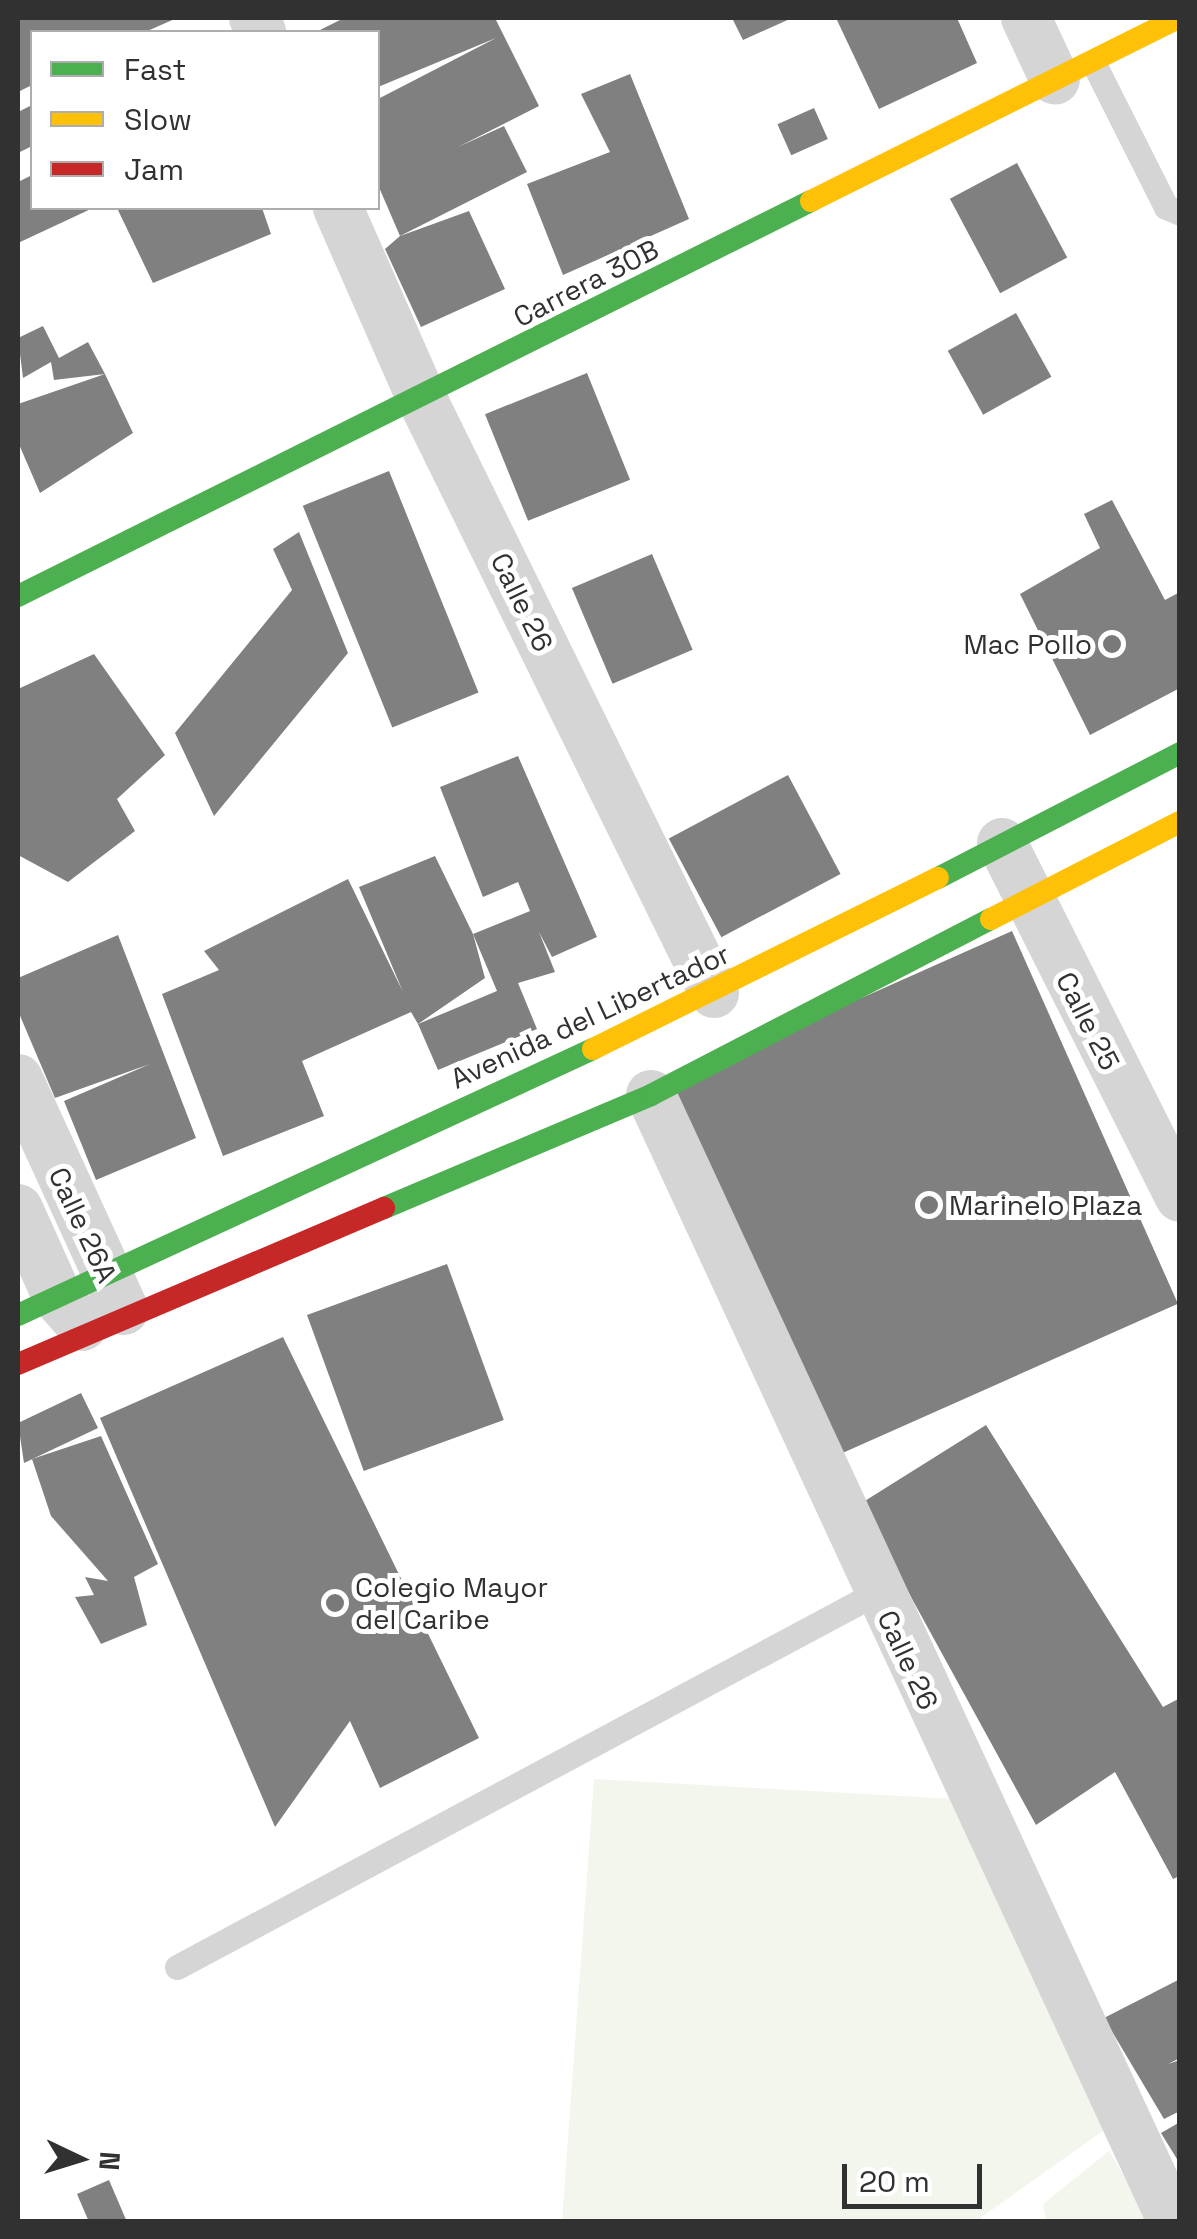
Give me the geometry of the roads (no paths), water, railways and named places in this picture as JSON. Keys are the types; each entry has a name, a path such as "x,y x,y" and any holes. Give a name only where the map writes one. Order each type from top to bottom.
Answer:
{"main road":[{"name":"Carrera 30B","path":"18,596 422,399 1178,18"},
{"name":"Avenida del Libertador","path":"18,1364 78,1306 714,993 1180,753"},
{"name":"Avenida del Libertador","path":"78,1306 651,1095 1180,822"}],"street":[{"path":"1026,18 1074,70"},
{"name":"Calle 26","path":"339,210 422,399 714,993"},
{"name":"Calle 25","path":"1002,843 1027,903 1180,1196"},
{"name":"Calle 26A","path":"18,1080 78,1306"},
{"name":"Calle 26","path":"651,1095 876,1593 1174,2222"},
{"name":"Calle 26A","path":"18,1209 78,1306"}],"lane":[{"path":"1074,70 1166,208 1180,213"},
{"path":"176,1967 876,1593"}],"place":[{"name":"Mac Pollo","path":"1112,644"},
{"name":"Marinelo Plaza","path":"929,1205"},
{"name":"Colegio Mayor del Caribe","path":"335,1603"}]}
